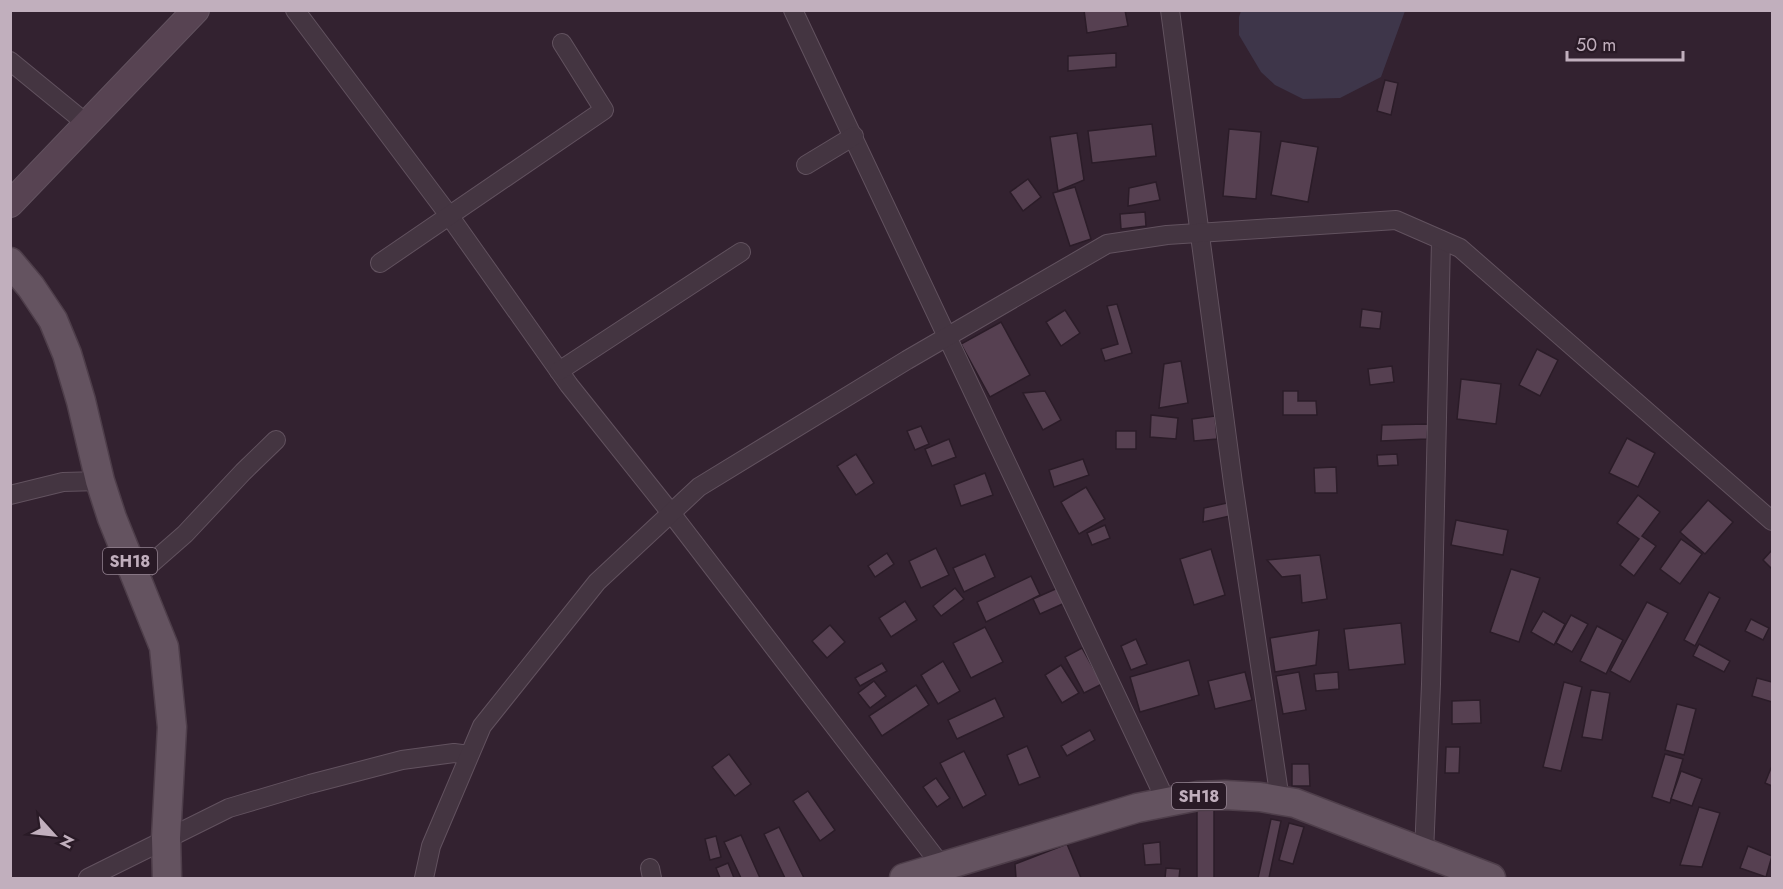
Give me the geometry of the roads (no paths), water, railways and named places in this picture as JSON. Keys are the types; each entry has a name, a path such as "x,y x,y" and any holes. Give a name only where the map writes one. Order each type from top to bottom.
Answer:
{"main road":[{"name":"SH18","path":"10,262 31,287 53,320 67,354 112,518 164,647 172,727 166,838 167,879"},
{"name":"SH18","path":"904,879 946,873 1137,807 1198,796 1226,795 1280,800 1317,810 1491,879"}],"street":[{"path":"10,204 196,10"},
{"path":"295,10 448,214 559,371 671,513 946,873"},
{"path":"793,10 1166,801"},
{"path":"1170,10 1233,483 1280,800"},
{"path":"380,263 448,214 604,110 562,43"},
{"path":"10,61 87,124"},
{"path":"806,165 854,136"},
{"path":"424,879 431,846 482,726 597,582 671,513 699,487 948,336 1107,244 1200,232 1396,220 1460,248 1773,521"},
{"path":"1425,853 1441,240"},
{"path":"559,371 741,252"},
{"path":"136,576 185,534 276,440"},
{"path":"10,495 63,482 100,481"},
{"path":"88,879 228,808 402,760 454,753 469,755"}]}
